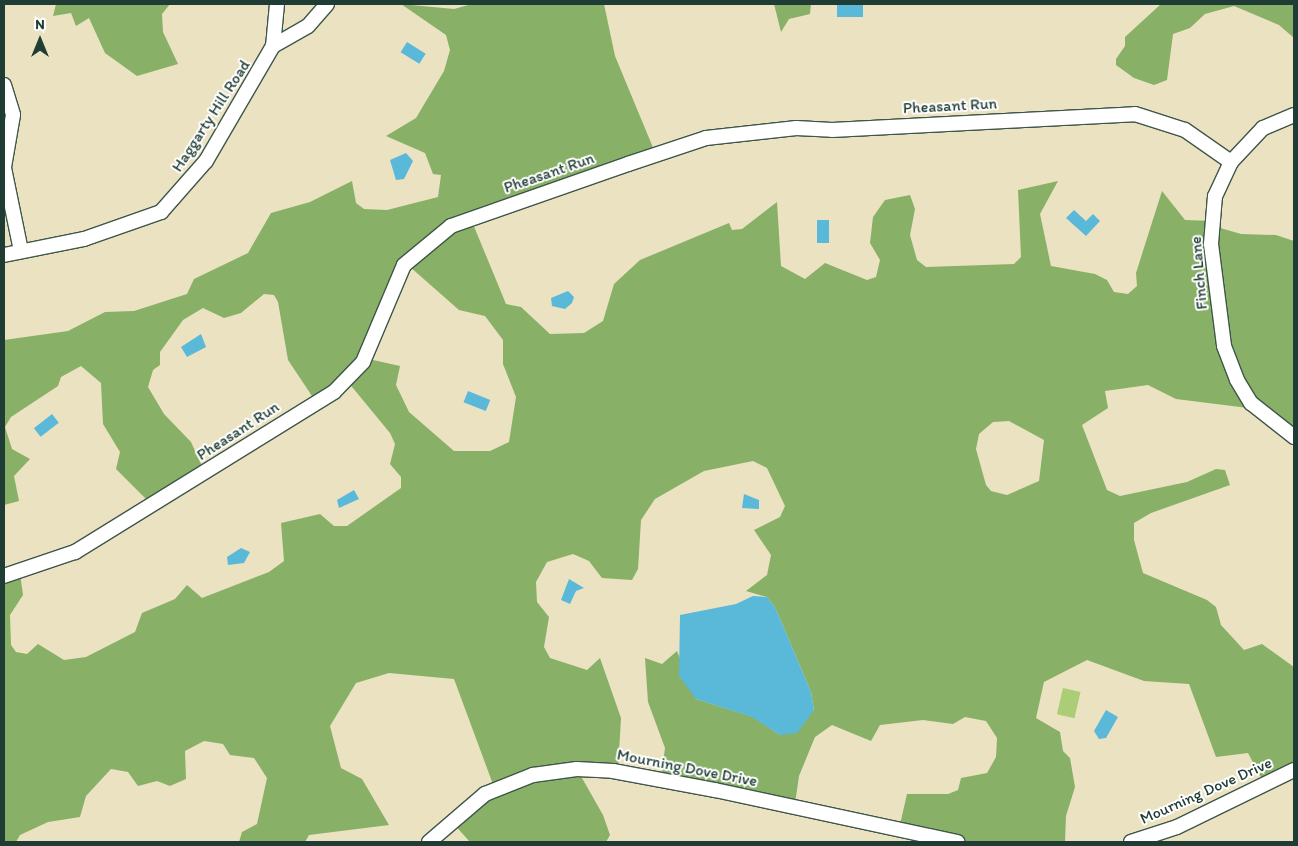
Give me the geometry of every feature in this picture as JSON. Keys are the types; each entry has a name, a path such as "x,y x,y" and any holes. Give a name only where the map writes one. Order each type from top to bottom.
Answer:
{"street":[{"name":"Haggarty Hill Road","path":"4,255 128,227 161,212 206,161 273,46 277,4"},
{"path":"273,46 308,26 327,4"},
{"path":"4,85 13,114 4,168 21,252"},
{"name":"Pheasant Run","path":"4,576 75,552 334,392 363,362 404,265 451,226 628,164 706,138 796,128 832,130 1134,114 1185,130 1231,162"},
{"name":"Finch Lane","path":"1294,115 1263,128 1231,162 1215,196 1211,244 1224,346 1251,403 1294,437"},
{"name":"Mourning Dove Drive","path":"428,842 469,804 491,791 533,775 578,770 613,771 715,790 957,842"},
{"name":"Mourning Dove Drive","path":"1131,842 1177,827 1294,770"}],"green space":[{"path":"56,4 170,4 162,14 163,32 178,64 137,76 105,53 89,18 76,26 71,13 53,16"},
{"path":"401,4 454,9 472,4 604,4 615,56 654,150 473,224 506,304 521,307 550,334 584,333 603,321 614,284 640,260 729,223 732,230 742,229 777,202 781,266 805,279 825,263 867,280 876,277 880,260 870,243 873,217 885,200 910,195 915,209 910,235 917,260 926,267 1014,264 1021,257 1018,190 1058,181 1040,214 1051,266 1095,274 1107,280 1114,292 1128,294 1137,286 1136,273 1162,191 1185,220 1214,221 1217,227 1241,234 1276,235 1294,241 1294,439 1248,408 1176,399 1148,385 1105,391 1108,408 1082,425 1107,490 1120,496 1187,482 1216,469 1225,470 1230,485 1151,513 1134,523 1134,540 1143,573 1207,600 1216,607 1221,625 1244,650 1262,644 1294,667 1294,768 1264,783 1248,753 1216,757 1189,684 1144,681 1087,660 1044,682 1036,718 1060,732 1063,751 1070,758 1075,787 1066,816 1065,842 966,842 899,829 907,794 948,794 958,790 961,778 987,773 996,757 997,738 986,721 965,717 953,724 923,720 880,725 871,741 832,725 815,737 799,776 795,804 661,778 665,748 648,702 645,658 662,664 677,651 696,699 753,717 780,735 814,710 811,692 775,607 767,597 746,591 767,575 771,555 754,530 780,517 785,506 767,468 753,461 704,471 655,499 641,520 638,569 632,580 602,578 589,561 573,554 547,562 536,582 537,602 549,617 544,647 550,658 587,670 600,658 621,718 618,770 578,771 603,815 610,835 606,842 470,842 452,822 494,787 454,679 389,673 356,683 330,726 341,768 362,779 389,825 309,835 305,842 239,842 242,832 257,824 267,778 254,758 230,755 223,744 204,741 185,751 186,779 170,786 157,781 138,786 128,772 111,769 86,796 80,817 48,822 20,835 16,842 4,842 4,568 19,566 23,595 10,615 11,645 16,652 27,654 38,644 64,660 86,657 135,632 142,613 175,599 187,585 202,598 269,572 284,561 281,523 320,514 334,526 347,526 401,488 401,477 390,464 395,444 390,433 348,382 314,399 288,360 278,302 274,295 264,294 241,313 224,318 203,308 183,320 160,352 160,365 153,370 148,387 164,414 191,442 202,466 150,503 116,469 120,452 103,424 101,383 81,366 61,377 58,386 11,417 5,427 12,449 30,459 14,476 19,501 4,505 4,340 68,331 105,312 134,311 187,294 194,279 248,253 271,213 310,202 352,181 356,203 364,209 387,210 438,197 441,175 433,174 425,153 386,136 416,118 444,71 450,50 446,35","holes":["409,266 459,310 485,316 503,340 503,364 516,397 509,442 490,451 454,451 409,412 396,385 400,366 364,358 383,293","1009,421 1044,440 1039,481 1007,495 991,491 986,485 976,449 979,434 993,422"]},
{"path":"774,4 811,4 810,14 789,19 781,32"},
{"path":"1161,4 1294,4 1294,38 1279,25 1234,6 1205,14 1190,28 1173,34 1167,80 1154,85 1134,78 1116,65 1116,59 1125,46 1125,37"},
{"path":"1063,688 1081,692 1074,718 1057,714"}],"water":[{"path":"837,4 863,4 863,17 837,17"},
{"path":"407,42 426,54 419,64 401,52"},
{"path":"406,153 413,161 404,179 396,180 390,160"},
{"path":"1074,210 1086,221 1093,214 1100,221 1086,236 1066,218"},
{"path":"817,220 829,220 829,243 817,243"},
{"path":"568,291 574,297 572,303 565,309 552,306 551,298"},
{"path":"201,334 206,347 187,357 181,347"},
{"path":"468,391 490,400 486,411 464,402"},
{"path":"52,414 59,423 41,437 34,428"},
{"path":"354,490 359,499 339,508 337,500"},
{"path":"744,494 759,500 759,509 742,508"},
{"path":"241,548 250,552 244,563 228,565 227,557"},
{"path":"569,579 584,588 576,591 570,604 561,600"},
{"path":"753,596 767,597 775,607 811,692 814,710 797,733 780,735 752,717 696,699 679,676 680,615 736,604"},
{"path":"1106,710 1118,717 1106,738 1099,739 1094,731"}]}
